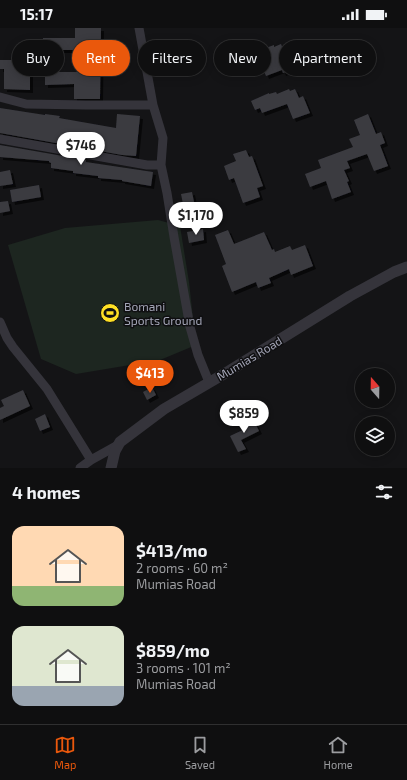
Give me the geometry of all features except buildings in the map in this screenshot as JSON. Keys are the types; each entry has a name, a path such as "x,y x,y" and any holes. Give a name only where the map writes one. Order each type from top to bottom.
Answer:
{"street":[{"path":"139,28 153,105 163,138 161,165 190,327 198,355 209,382"},
{"path":"0,96 26,104 153,105"},
{"path":"0,139 147,164 161,165"},
{"name":"Mumias Road","path":"118,445 124,438 164,409 229,371 350,296 394,272 407,267"},
{"path":"0,322 7,338 47,389 91,460"},
{"path":"80,468 118,445"},
{"path":"111,468 118,445"}],"shaded area":[{"name":"Bomani Sports Ground","path":"158,220 180,226 189,282 196,345 160,360 76,374 41,359 8,245 65,228"}],"place":[{"name":"Bomani Sports Ground","path":"110,313"}]}
